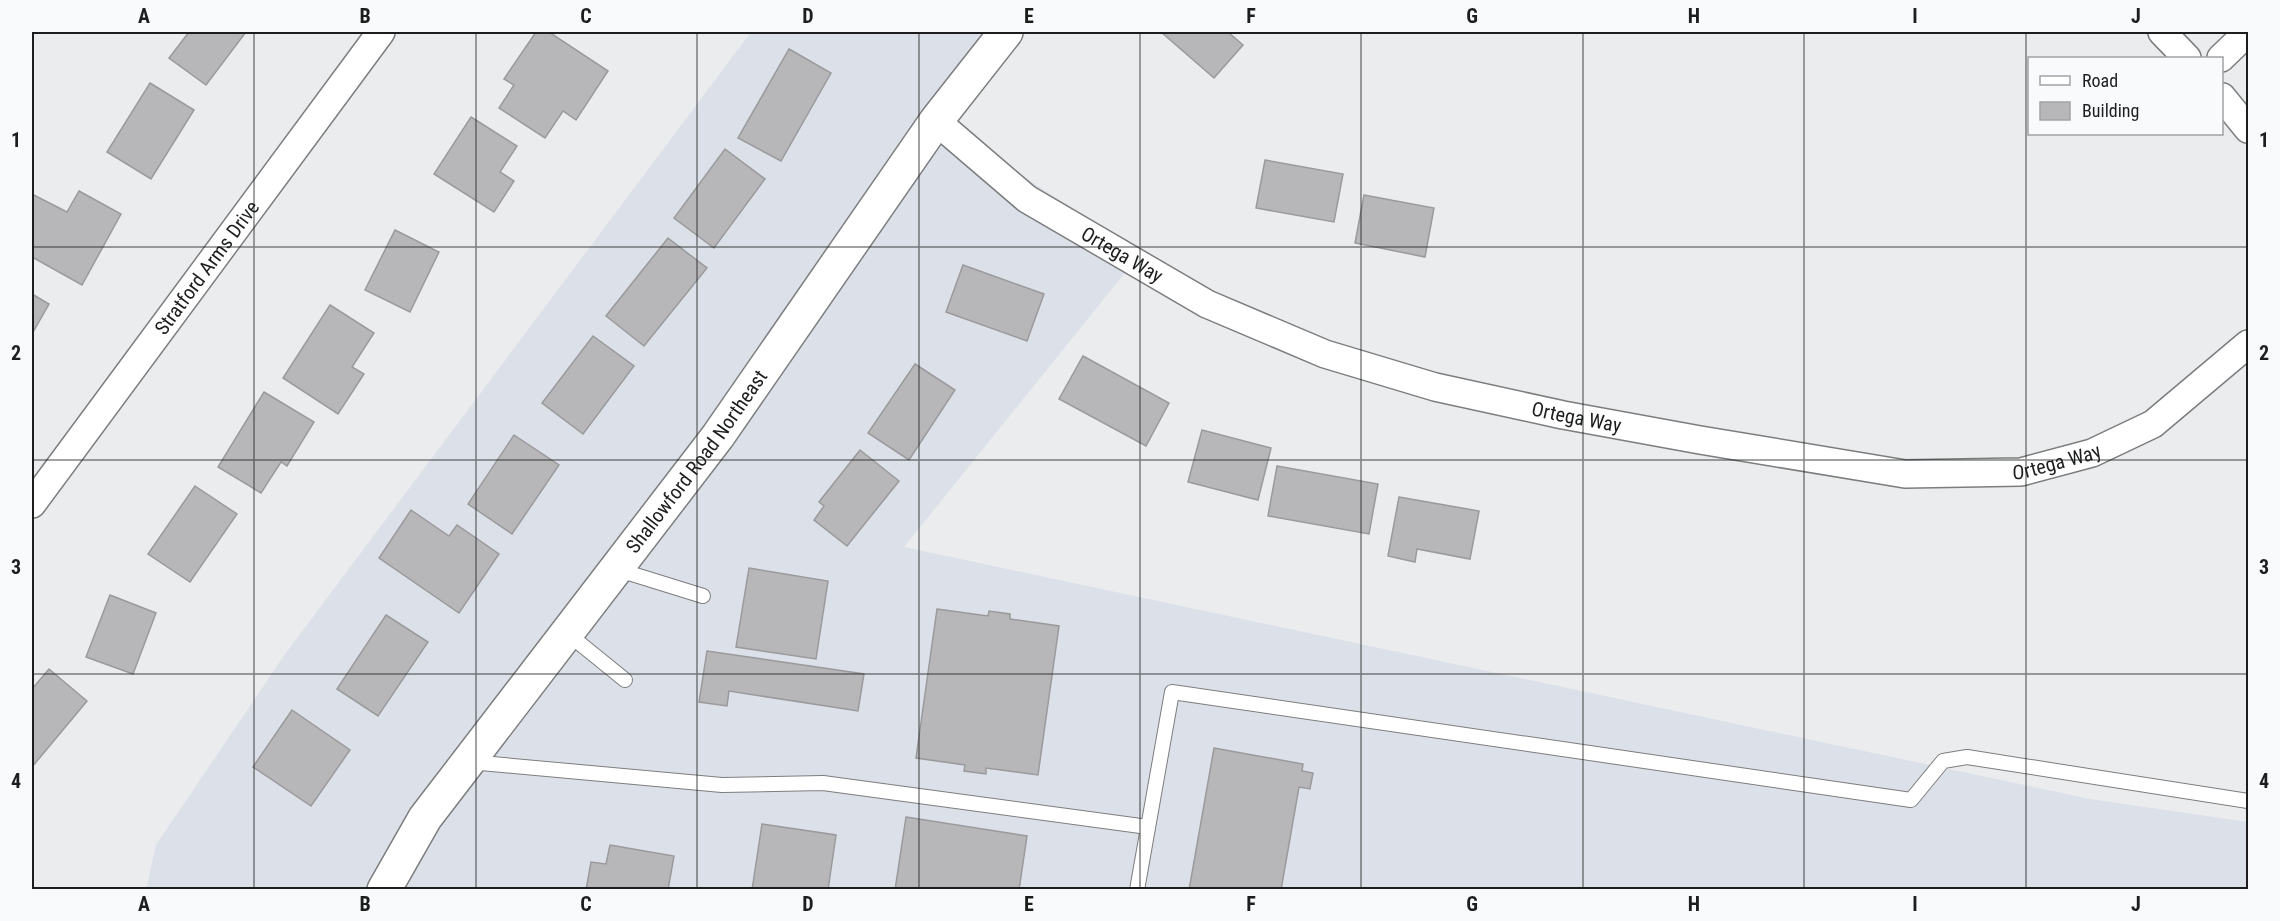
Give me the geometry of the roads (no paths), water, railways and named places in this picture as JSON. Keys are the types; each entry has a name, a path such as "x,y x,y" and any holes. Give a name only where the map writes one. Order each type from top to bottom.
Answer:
{"street":[{"name":"Stratford Arms Drive","path":"32,504 381,32"},
{"name":"Shallowford Road Northeast","path":"384,890 425,818 718,436 936,121 1006,32"},
{"path":"2162,32 2186,57"},
{"path":"2222,57 2248,32"},
{"path":"2223,98 2248,129"},
{"name":"Ortega Way","path":"936,121 1027,199 1207,304 1325,354 1435,387 1563,415 1700,440 1905,474 2021,472 2092,453 2154,424 2248,344"}],"lane":[{"path":"616,569 703,596"},
{"path":"567,633 625,680"},
{"path":"1137,890 1172,692 1911,800 1943,761 1967,757 2248,801"},
{"path":"468,762 722,785 823,783 1148,827"}]}
